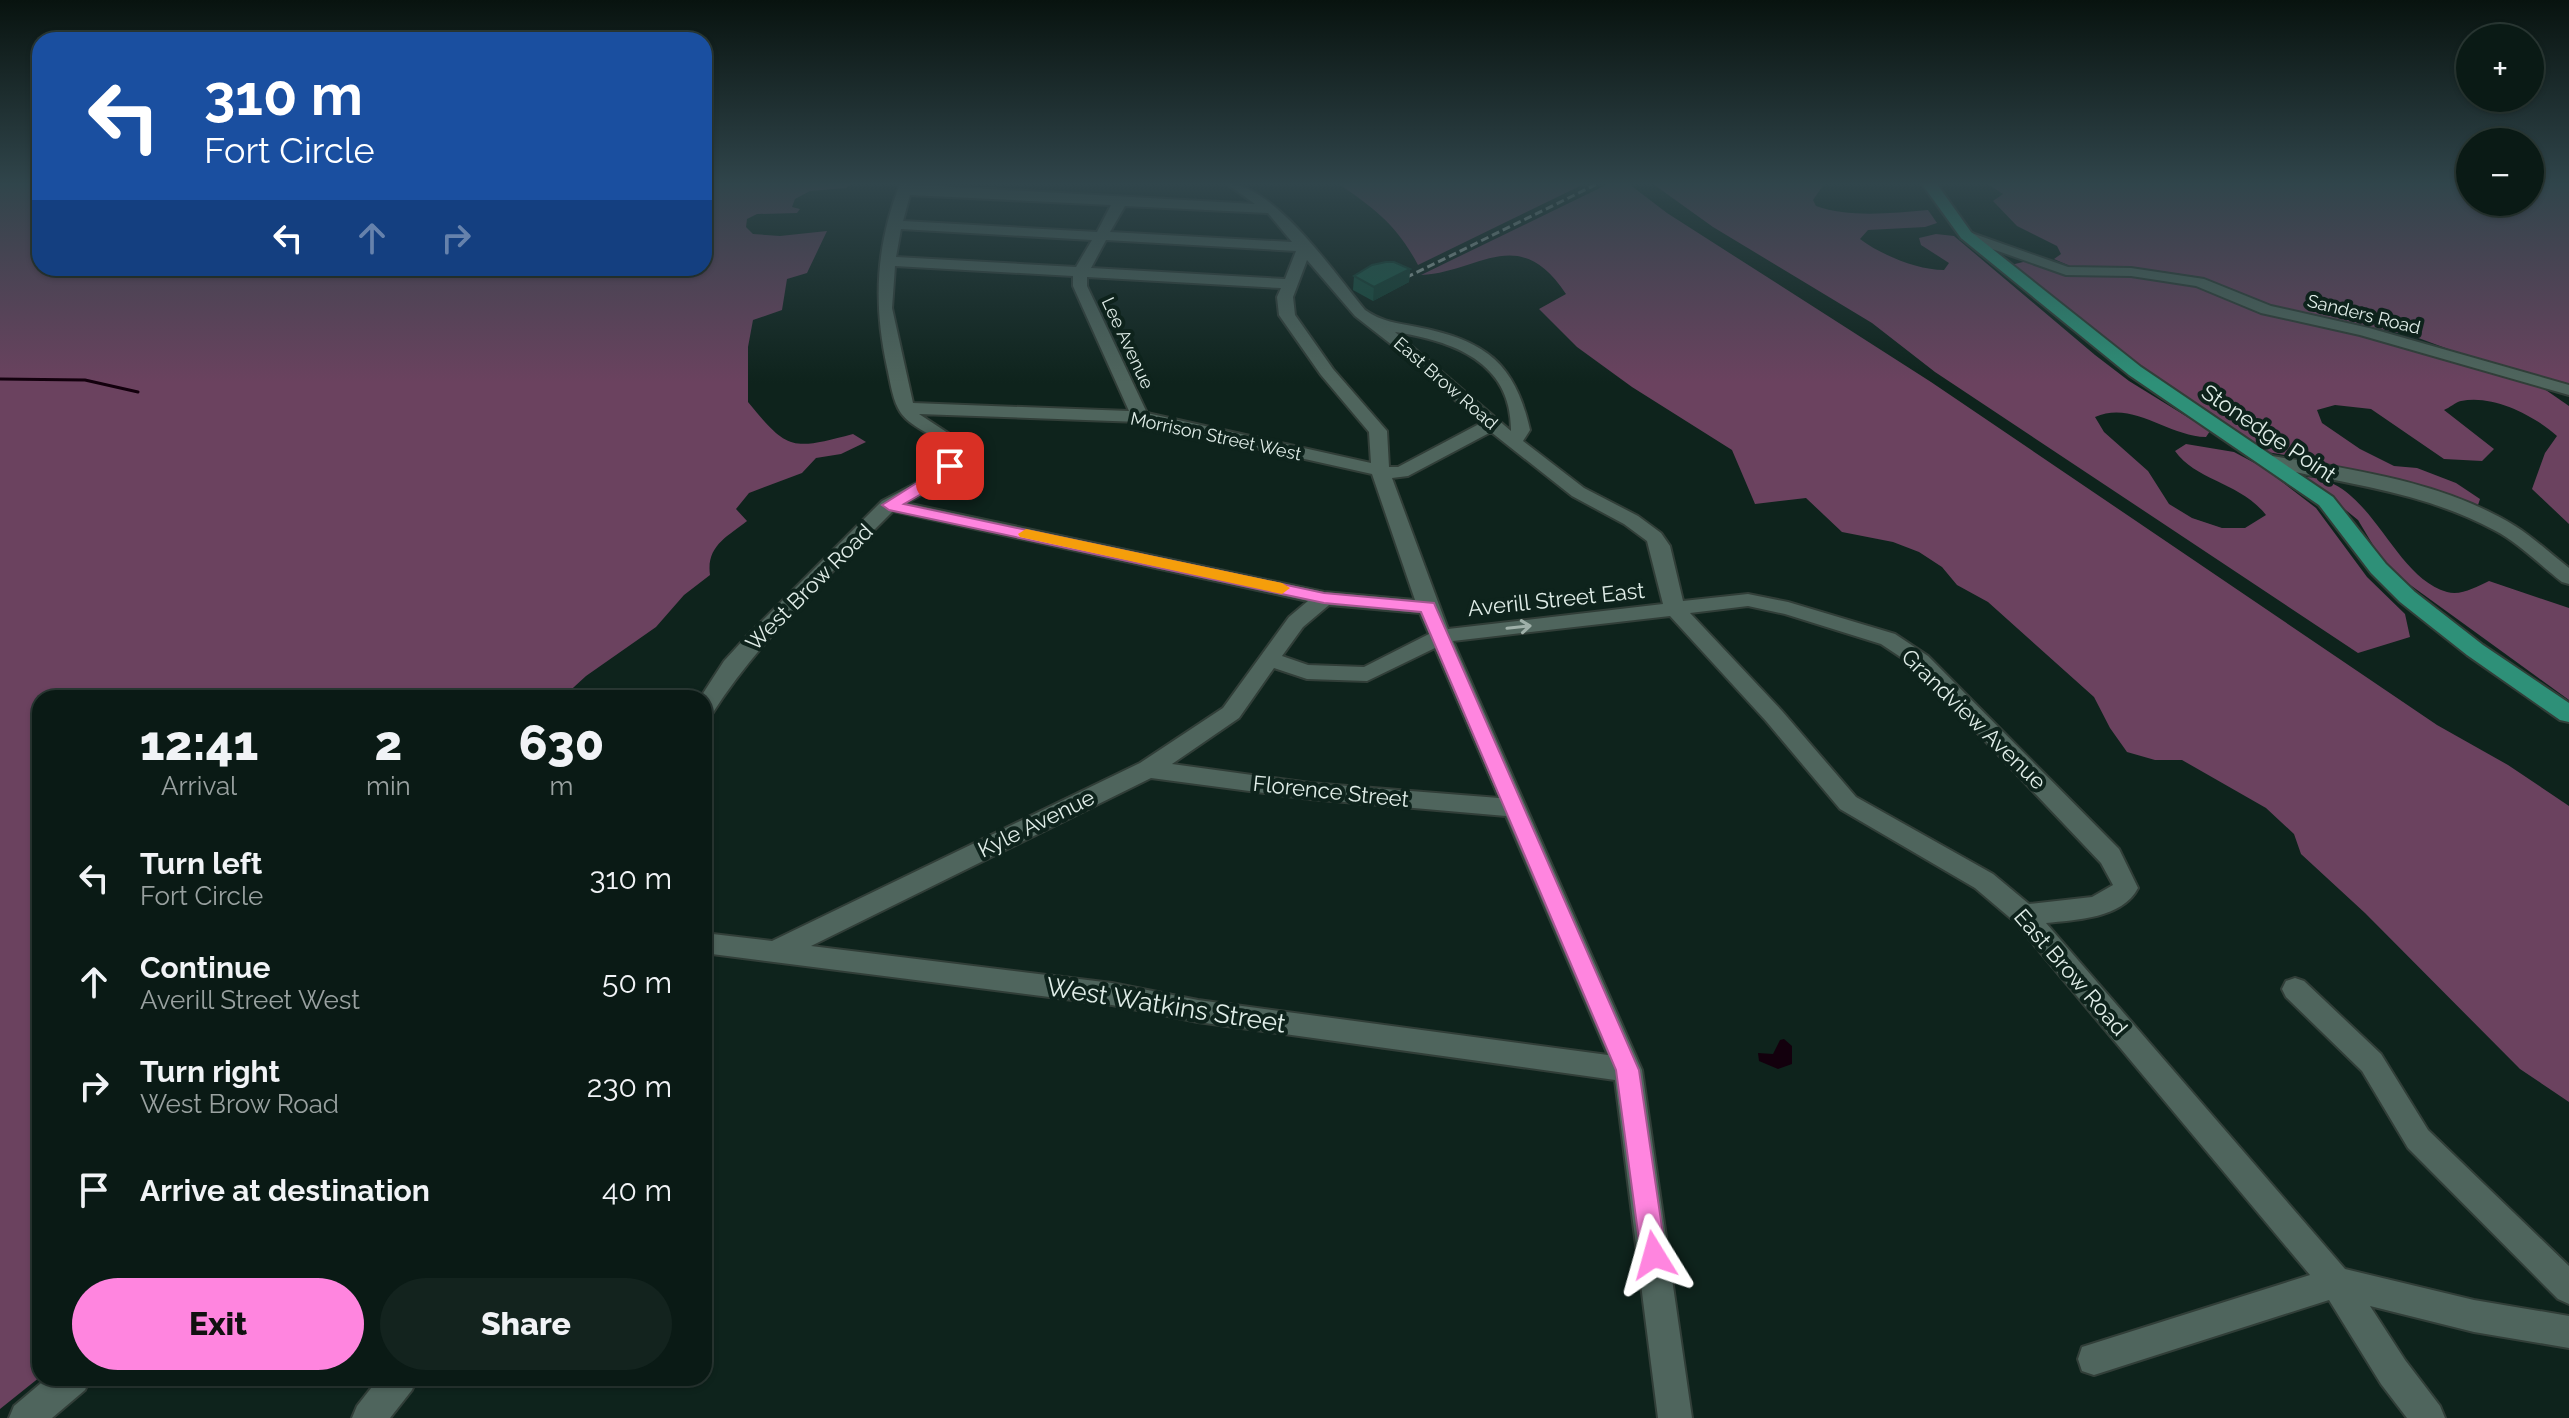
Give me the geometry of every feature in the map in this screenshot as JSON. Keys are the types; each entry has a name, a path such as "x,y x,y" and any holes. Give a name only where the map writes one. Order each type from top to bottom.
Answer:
{"main road":[{"name":"Stonedge Point","path":"1985,250 2135,371 2338,511 2368,556 2422,609 2569,714"}],"street":[{"path":"892,250 884,305 906,408"},
{"path":"1080,274 1092,250"},
{"path":"1304,250 1285,297 1287,315 1327,372 1378,431 1380,471 1428,607 1628,1070 1675,1418"},
{"name":"East Brow Road","path":"1307,250 1330,281 1360,313 1378,325 1513,442 1578,492 1631,520 1654,537 1660,546 1669,592 1676,610 1774,716 1848,803 1984,881 2024,915 2336,1282 2393,1372 2428,1418"},
{"name":"Sanders Road","path":"2008,250 2066,271 2131,272 2199,282 2266,310 2363,331 2569,390"},
{"path":"890,261 1291,284"},
{"name":"Lee Avenue","path":"1080,274 1080,286 1140,417"},
{"name":"East Brow Road","path":"1378,325 1450,338 1477,349 1507,386 1519,412 1521,430 1513,442"},
{"name":"Morrison Street West","path":"906,408 1140,417 1380,471"},
{"name":"West Brow Road","path":"712,697 732,666 753,642 889,505 930,483 953,460 954,448 946,438 921,423 906,408"},
{"path":"1380,471 1402,472 1493,424"},
{"path":"2266,460 2407,489 2459,508 2503,527 2569,578"},
{"path":"889,505 1324,598 1428,607"},
{"name":"Kyle Avenue","path":"775,951 1148,769 1231,713 1296,622 1324,598"},
{"name":"Grandview Avenue","path":"1676,610 1748,600 1788,608 1888,639 1921,661 2086,830 2110,856 2124,879 2126,888 2118,896 2091,906 2024,915"},
{"name":"Averill Street East","path":"1441,636 1676,610"},
{"path":"1268,659 1307,672 1367,674 1441,636"},
{"name":"Florence Street","path":"1148,769 1310,791 1515,808"},
{"name":"West Watkins Street","path":"712,944 1112,994 1198,1011 1628,1070"},
{"path":"2295,989 2378,1071 2418,1139 2569,1288"},
{"path":"2094,1359 2336,1282 2474,1316 2569,1332"},
{"path":"26,1418 64,1386"},
{"path":"369,1418 394,1386"}],"shaded area":[{"path":"0,250 32,250 32,276 712,276 712,250 818,250 807,273 787,279 782,310 753,320 748,347 748,402 773,430 793,442 816,443 853,434 866,442 841,454 816,458 802,473 749,493 736,509 747,521 725,537 715,549 711,557 710,575 684,595 656,627 571,690 32,690 32,1383 0,1409"},
{"path":"1409,250 1448,250 1418,265"},
{"path":"1472,250 1725,250 1931,382 2437,725 2508,765 2569,806 2569,1102 2520,1069 2365,913 2301,854 2294,834 2266,808 2182,760 2155,760 2127,752 2094,697 1988,602 1957,585 1942,567 1919,552 1893,542 1842,532 1806,498 1755,504 1732,450 1632,387 1577,347 1539,309 1566,294 1548,272 1531,260 1514,256 1497,257 1421,275"},
{"path":"1751,250 1877,250 1923,267 1944,270 1949,263 1929,250 1971,250 2129,381 2210,431 2206,437 2192,435 2123,413 2095,417 2104,432 2148,471 2169,504 2192,518 2222,528 2245,528 2266,515 2244,495 2184,461 2175,451 2186,444 2234,452 2264,468 2316,508 2367,577 2405,614 2410,637 2358,653 1935,372 1872,323"},
{"path":"2059,250 2569,250 2569,385 2459,353 2413,336 2274,307 2200,277 2126,266 2070,266 2054,259 2061,254"},
{"path":"2027,261 2051,270 2124,274 2201,287 2278,318 2350,332 2537,384 2569,406 2569,524 2532,489 2545,453 2557,436 2513,408 2473,400 2459,402 2444,410 2494,449 2482,461 2444,459 2371,409 2335,405 2317,410 2322,423 2360,449 2394,466 2417,468 2456,483 2480,499 2478,505 2302,458 2267,452 2139,368 2011,265"},
{"path":"2305,477 2328,481 2347,493 2364,509 2410,567 2447,592 2458,593 2489,581 2569,608 2569,700 2402,579 2379,555 2358,520"},
{"path":"1784,1039 1792,1046 1792,1064 1778,1069 1759,1061 1758,1053 1773,1054 1780,1040"}],"building":[{"path":"1386,262 1410,269 1374,287 1354,276 1372,265"}],"waterway":[{"path":"0,379 85,380 138,392"}],"railway":[{"path":"1395,283 1462,250"}],"slow traffic":[{"path":"1026,534 1282,588"}],"route":[{"path":"950,466 913,494 889,505 1324,598 1428,607 1628,1070 1654,1255"}]}
